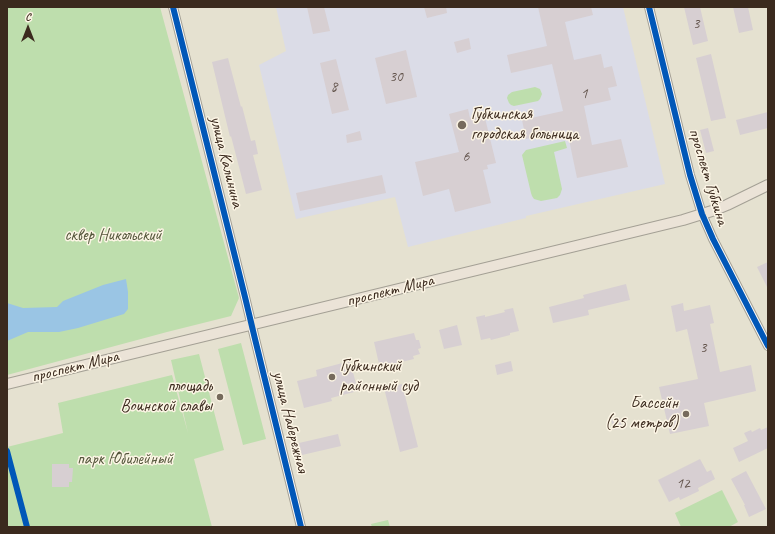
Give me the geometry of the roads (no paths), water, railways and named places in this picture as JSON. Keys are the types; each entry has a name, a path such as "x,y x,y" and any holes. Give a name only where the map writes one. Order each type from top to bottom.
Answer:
{"main road":[{"name":"проспект Мира","path":"7,384 669,224 727,205 768,185"}],"street":[{"name":"улица Калинина","path":"173,7 244,289 251,325"},
{"name":"проспект Губкина","path":"649,7 690,175 702,214 716,245 768,346"},
{"name":"улица Набережная","path":"251,325 301,527"}],"water":[{"path":"126,279 128,309 124,314 78,328 59,332 28,332 7,341 7,303 23,308 57,307 63,301 103,285"}],"place":[{"name":"Губкинская городская больница","path":"462,125"},
{"name":"Губкинский районный суд","path":"332,377"},
{"name":"площадь Воинской славы","path":"220,397"},
{"name":"Бассейн (25 метров)","path":"686,414"}],"park label":[{"name":"сквер Никольский","path":"113,236"},
{"name":"парк Юбилейный","path":"125,460"}]}
